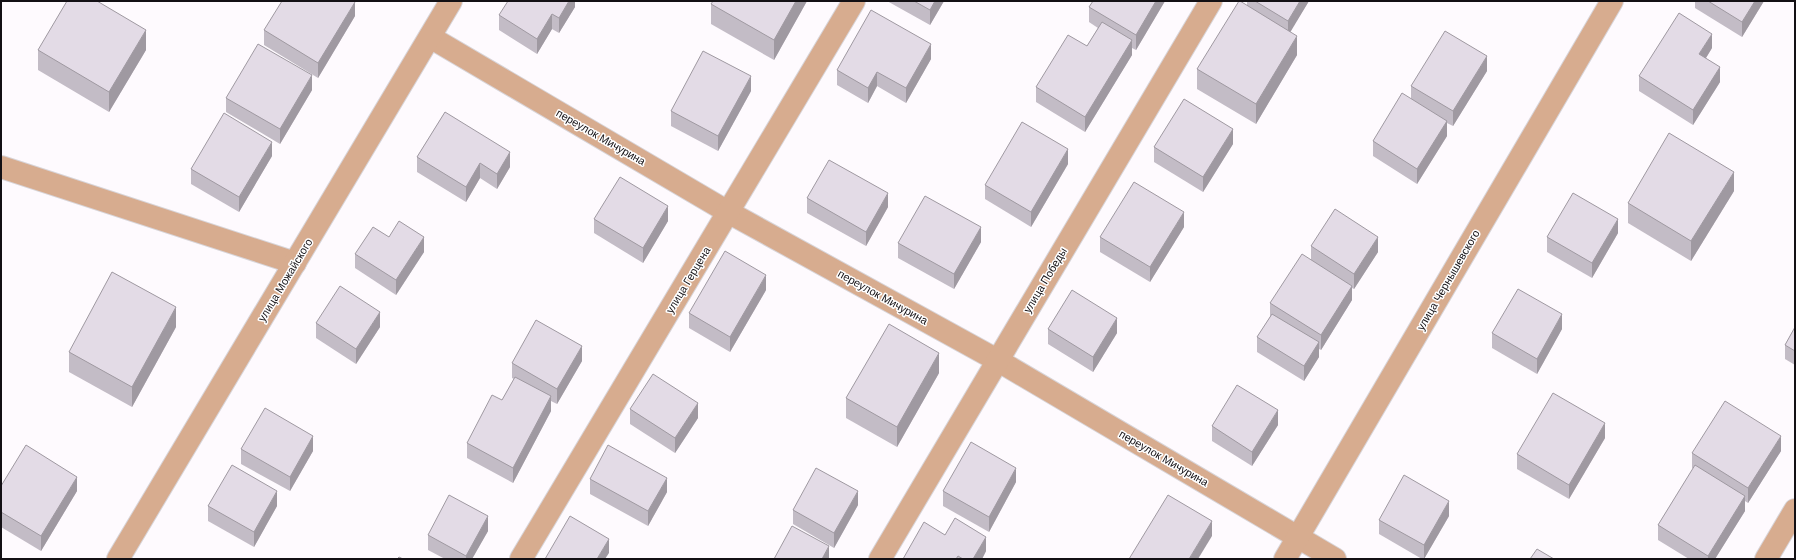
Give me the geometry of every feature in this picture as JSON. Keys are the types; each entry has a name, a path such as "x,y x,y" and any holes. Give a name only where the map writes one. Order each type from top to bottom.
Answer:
{"street":[{"name":"улица Можайского","path":"118,559 451,1"},
{"name":"улица Герцена","path":"521,559 854,1"},
{"name":"улица Победы","path":"880,559 1211,1"},
{"name":"улица Чернышевского","path":"1285,559 1612,1"},
{"name":"переулок Мичурина","path":"430,37 728,212 997,360 1335,559"},
{"path":"1,167 295,263"},
{"path":"1766,559 1795,510"}],"building":[{"path":"67,1 97,1 146,30 109,92 38,50"},
{"path":"282,1 355,2 318,63 264,30"},
{"path":"508,1 569,1 559,18 552,14 537,39 499,15"},
{"path":"713,1 796,1 774,40 711,4"},
{"path":"914,1 935,1 930,10"},
{"path":"1093,1 1156,1 1136,35 1089,7"},
{"path":"1239,1 1297,36 1256,104 1197,69"},
{"path":"1255,1 1300,1 1288,21"},
{"path":"1708,1 1755,1 1742,22"},
{"path":"871,10 931,44 906,88 877,72 868,88 837,70"},
{"path":"1679,13 1712,34 1699,54 1720,67 1693,110 1639,76"},
{"path":"1102,22 1132,40 1085,117 1036,87 1068,35 1087,46"},
{"path":"1445,31 1487,56 1453,111 1411,86"},
{"path":"258,44 312,75 280,129 226,98"},
{"path":"703,51 751,76 718,136 671,111"},
{"path":"1402,93 1447,121 1417,169 1373,141"},
{"path":"1184,99 1233,129 1203,177 1154,147"},
{"path":"445,112 510,152 497,174 480,163 466,187 417,157"},
{"path":"224,113 272,142 239,197 191,169"},
{"path":"1022,122 1068,149 1031,212 985,185"},
{"path":"1669,133 1734,172 1691,241 1628,203"},
{"path":"829,160 888,193 866,232 807,198"},
{"path":"620,177 668,206 643,248 594,219"},
{"path":"1134,182 1184,212 1150,267 1100,237"},
{"path":"1573,193 1618,219 1592,263 1547,237"},
{"path":"925,196 981,227 954,274 898,243"},
{"path":"1335,209 1378,237 1354,274 1311,246"},
{"path":"399,221 424,237 396,280 355,254 373,227 389,237"},
{"path":"725,251 766,275 730,337 689,313"},
{"path":"1302,254 1352,286 1321,335 1270,303"},
{"path":"112,272 176,307 132,387 69,352"},
{"path":"340,286 380,312 356,349 316,323"},
{"path":"1518,289 1562,314 1537,359 1492,333"},
{"path":"1072,290 1117,318 1093,357 1048,329"},
{"path":"1272,314 1319,342 1304,366 1257,337"},
{"path":"536,320 582,346 557,389 512,363"},
{"path":"889,324 939,353 897,427 846,398"},
{"path":"1795,327 1795,351 1785,345"},
{"path":"653,374 698,403 675,438 630,409"},
{"path":"515,377 551,396 513,468 467,443 492,395 502,400"},
{"path":"1237,385 1278,410 1252,452 1212,426"},
{"path":"1553,393 1605,423 1569,485 1517,454"},
{"path":"1725,401 1781,436 1748,488 1692,453"},
{"path":"265,408 313,436 290,477 241,449"},
{"path":"971,442 1016,468 989,517 943,491"},
{"path":"26,445 77,477 41,536 1,512 1,486"},
{"path":"608,445 667,478 648,511 590,479"},
{"path":"232,465 277,491 254,532 208,506"},
{"path":"1695,465 1745,496 1708,556 1658,525"},
{"path":"816,468 858,491 834,533 793,510"},
{"path":"1404,475 1449,501 1424,545 1379,520"},
{"path":"449,495 488,516 466,556 428,535"},
{"path":"1168,495 1212,521 1189,559 1129,559"},
{"path":"570,516 609,539 597,559 545,559"},
{"path":"955,518 986,537 973,559 963,559 958,556 956,559 903,559 924,522 945,535"},
{"path":"792,526 829,546 822,559 774,559"},
{"path":"1537,549 1554,559 1530,559"}]}
